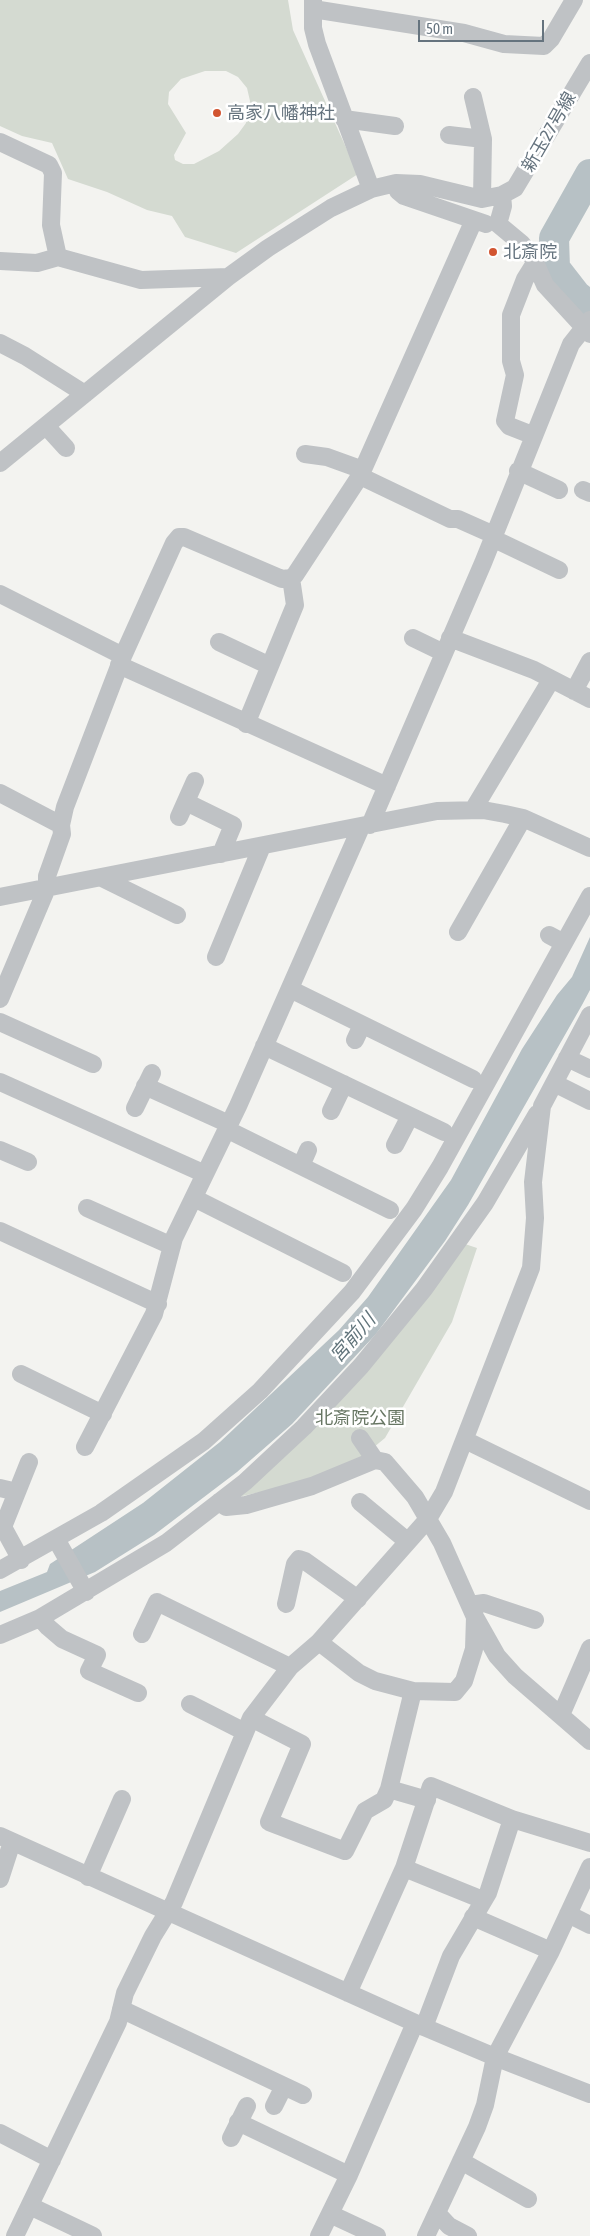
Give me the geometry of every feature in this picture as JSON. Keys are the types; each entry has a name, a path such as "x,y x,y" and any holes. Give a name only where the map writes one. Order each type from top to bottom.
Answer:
{"street":[{"path":"371,189 317,44 313,28 313,5 464,33 504,44 544,46 551,39 574,0"},
{"name":"新玉27号線","path":"502,195 515,188 526,172 590,63"},
{"path":"473,97 482,139 482,198"},
{"path":"344,119 395,126"},
{"path":"449,135 482,139"},
{"path":"1,142 49,165 53,173 50,214 58,257"},
{"path":"0,463 228,277 268,248 331,208 371,189 396,183 420,184 482,198 502,195 503,206 498,224"},
{"path":"86,1447 158,1304 172,1246 366,826 387,786 493,537 532,436 571,344 587,326 545,285 535,263 522,244 498,224 474,220 404,196 398,191 396,183"},
{"path":"0,1000 47,888 47,876 62,834 61,825 65,807 121,661 174,543 179,537 184,537 282,579 291,578 300,569 361,473 474,220"},
{"path":"0,261 37,263 58,257 141,280 228,277"},
{"path":"532,436 508,426 505,421 515,375 511,361 511,315 525,279 535,263"},
{"path":"0,343 25,356 85,394"},
{"path":"46,426 66,448"},
{"path":"304,454 327,457 450,519 458,519 559,570"},
{"path":"518,471 559,490"},
{"path":"246,724 295,605 291,578"},
{"path":"0,594 121,661 246,724 387,786"},
{"path":"413,638 534,670 590,699"},
{"path":"219,642 270,666"},
{"path":"574,691 590,661"},
{"path":"473,810 551,680"},
{"path":"195,781 182,810 233,825 221,854"},
{"path":"0,793 61,825"},
{"path":"2,893 47,888 102,878 437,811 473,810 523,818 590,848"},
{"path":"458,932 523,818"},
{"path":"216,958 262,846"},
{"path":"102,878 166,915"},
{"path":"0,1570 58,1542 204,1441 260,1391 316,1332 377,1248 440,1168 556,939 571,914 590,896"},
{"path":"290,989 359,1032 449,1077 473,1079"},
{"path":"0,1635 40,1618 84,1588 166,1543 245,1482 304,1427 361,1366 424,1289 485,1204 542,1106 590,1015"},
{"path":"0,1022 93,1064"},
{"path":"264,1046 444,1132"},
{"path":"567,1058 590,1070"},
{"path":"135,1108 149,1079 228,1127 304,1158 382,1201"},
{"path":"0,1082 205,1174"},
{"path":"554,1083 590,1101"},
{"path":"331,1111 344,1084"},
{"path":"15,2236 118,2022 125,1993 153,1936 167,1913 248,1725 290,1667 319,1642 358,1599 428,1519 444,1492 531,1268 536,1218 533,1182 542,1106"},
{"path":"396,1145 410,1116"},
{"path":"0,1150 28,1162"},
{"path":"194,1198 343,1273"},
{"path":"87,1208 172,1246"},
{"path":"0,1232 158,1304"},
{"path":"21,1374 103,1414"},
{"path":"360,1438 375,1460"},
{"path":"464,1440 590,1501"},
{"path":"219,1502 226,1507 246,1505 312,1486 379,1460 391,1468 415,1498 428,1519 455,1568 472,1611 503,1662 515,1676 590,1741"},
{"path":"21,1560 3,1527 8,1490 29,1462"},
{"path":"360,1502 407,1541"},
{"path":"58,1542 84,1588"},
{"path":"286,1604 295,1564 299,1559 305,1561 358,1599"},
{"path":"142,1634 157,1602 290,1667"},
{"path":"472,1611 484,1602 535,1620"},
{"path":"319,1642 359,1673 375,1681 414,1691 455,1692 464,1681 474,1649 472,1611"},
{"path":"40,1618 62,1639 97,1655 89,1671 138,1693"},
{"path":"561,1715 590,1648"},
{"path":"190,1704 302,1744 269,1822 345,1851 365,1810 384,1800 389,1789 414,1691"},
{"path":"348,1993 404,1868 431,1786 512,1820 590,1843"},
{"path":"389,1789 426,1800"},
{"path":"88,1877 122,1799"},
{"path":"320,2236 451,1956 488,1893 512,1820"},
{"path":"0,1879 6,1839 419,2025 590,2094"},
{"path":"426,2236 477,2127 485,2105 495,2057 551,1951 590,1867"},
{"path":"404,1868 483,1900"},
{"path":"568,1914 590,1925"},
{"path":"473,1917 551,1951"},
{"path":"121,2009 204,2058 284,2086 303,2095"},
{"path":"274,2106 284,2086"},
{"path":"247,2106 235,2130 349,2175"},
{"path":"0,2133 52,2160"},
{"path":"461,2161 528,2199"},
{"path":"30,2206 93,2236"},
{"path":"437,2213 449,2226 468,2236"},
{"path":"330,2214 377,2236"}],"green space":[{"path":"0,0 288,0 293,30 358,174 236,253 185,237 172,216 147,210 107,192 68,179 52,143 22,136 0,126","holes":["205,71 226,71 238,77 247,88 250,101 246,123 238,134 219,151 194,164 183,164 175,160 174,155 186,133 168,104 169,92 181,79"]},
{"name":"北斎院公園","path":"462,1243 477,1248 452,1322 385,1438 362,1457 314,1480 238,1497"}],"water":[{"name":"宮前川","path":"590,937 590,990 582,1005 468,1205 445,1241 376,1334 292,1424 237,1472 154,1535 95,1572 0,1612 0,1591 47,1572 50,1564 143,1503 220,1442 339,1330 368,1297 451,1180 522,1049 557,995 572,977"}],"waterway":[{"name":"宮前川","path":"590,174 554,238 555,268 576,295 590,306"}],"place":[{"name":"高家八幡神社","path":"217,113"},
{"name":"北斎院","path":"493,252"}]}
